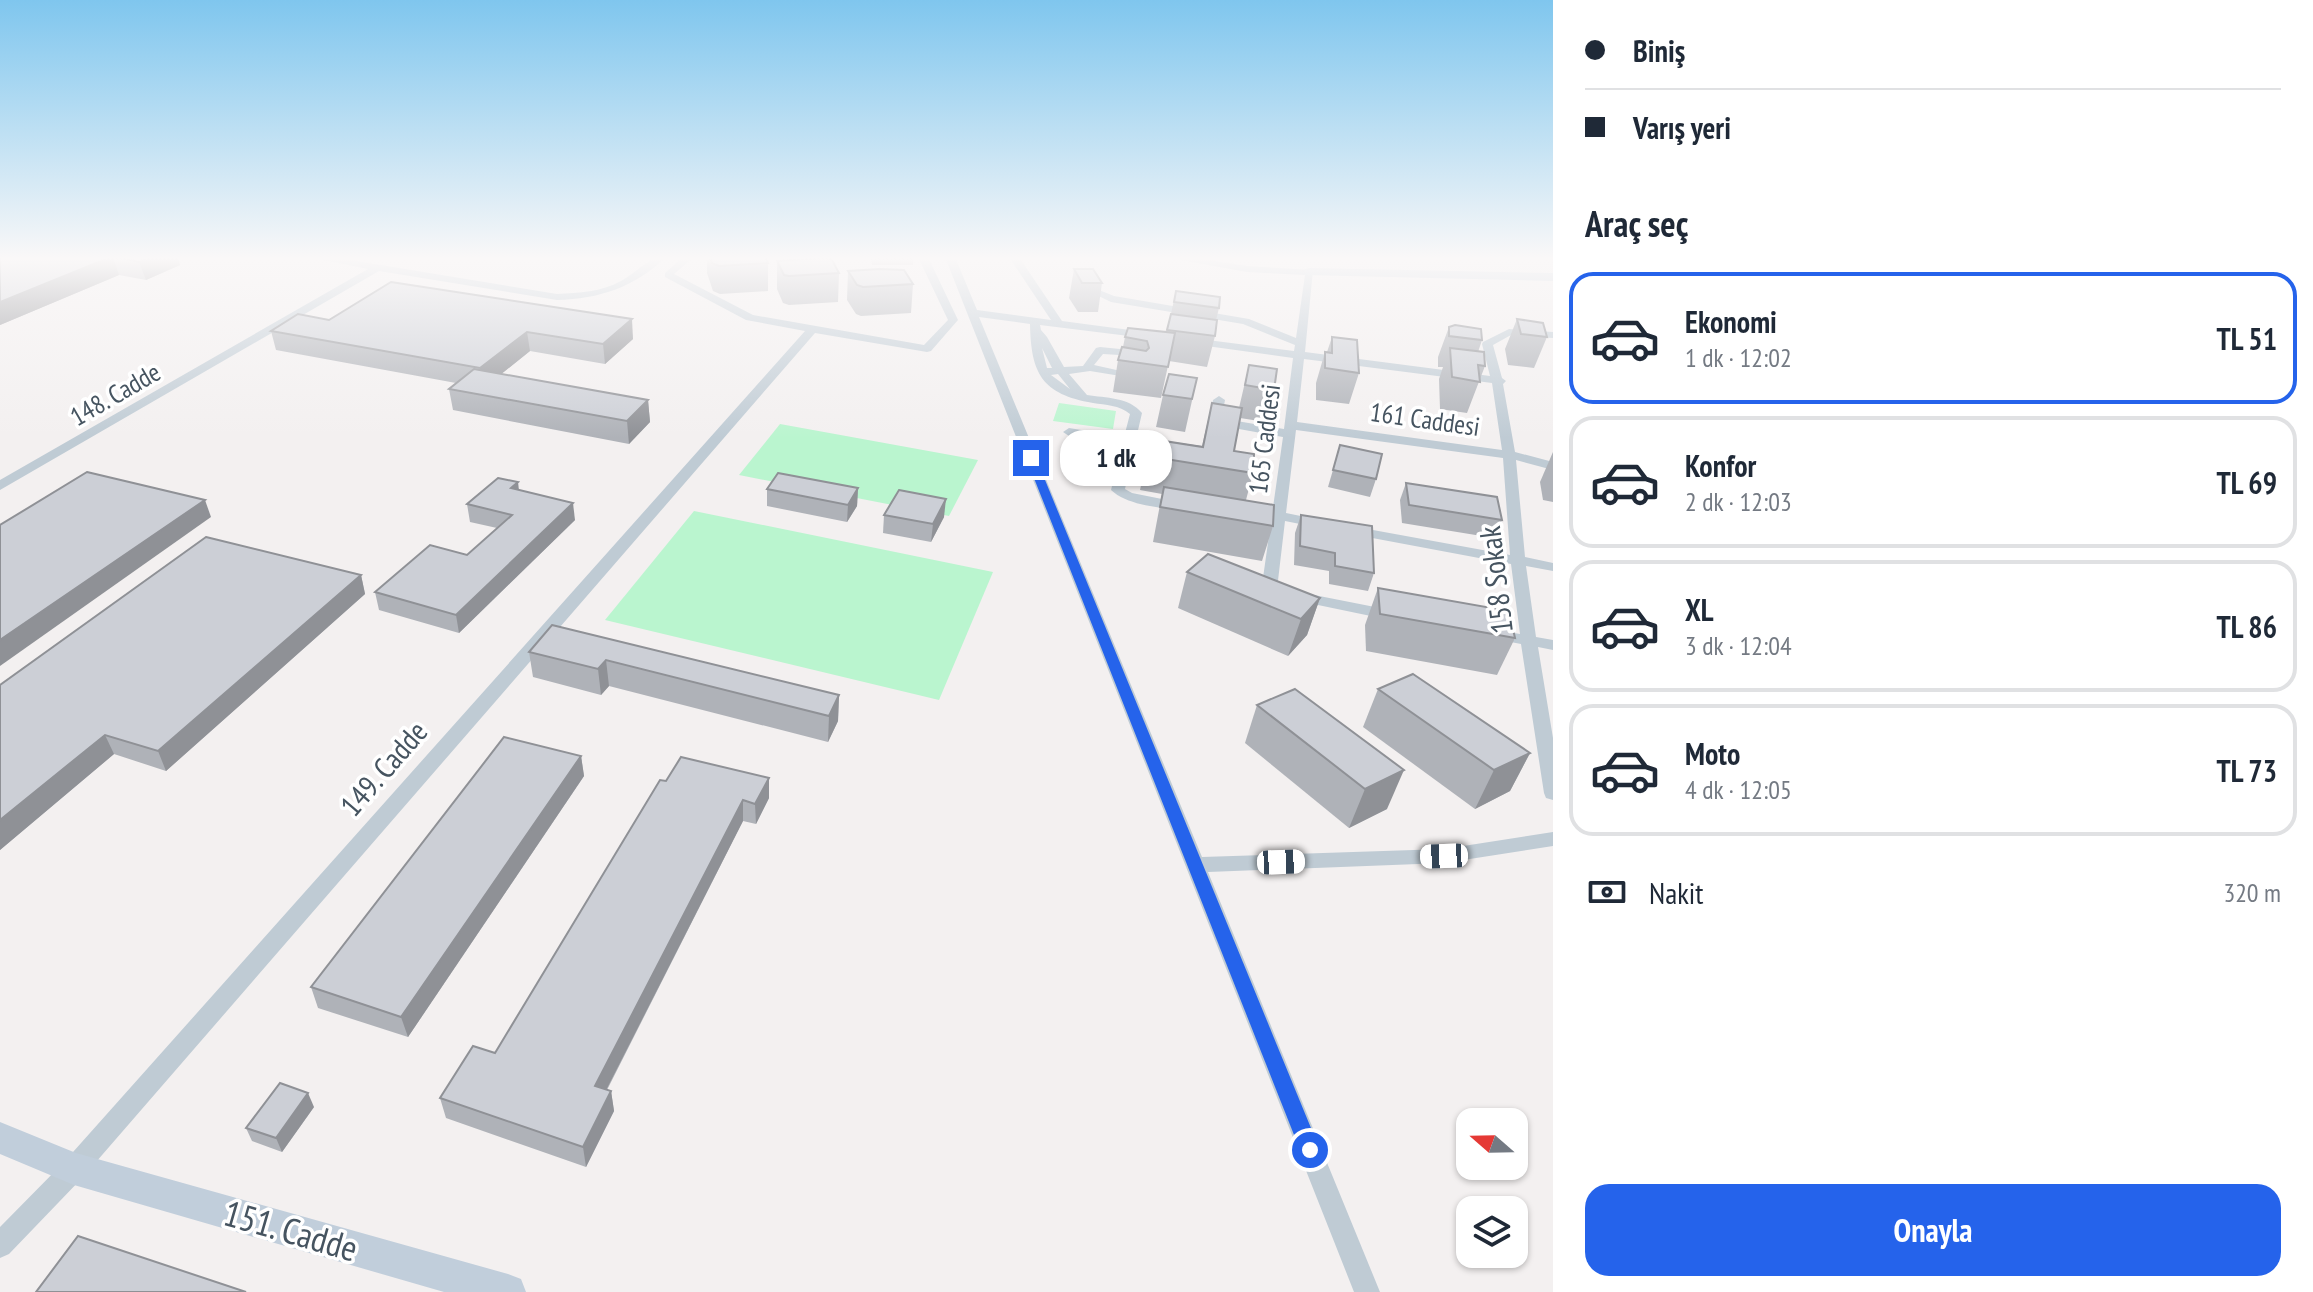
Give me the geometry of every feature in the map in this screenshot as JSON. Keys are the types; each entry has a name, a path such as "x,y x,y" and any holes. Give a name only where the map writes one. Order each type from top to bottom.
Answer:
{"street":[{"name":"148. Cadde","path":"0,486 291,317"},
{"path":"749,317 927,349 953,320 952,317"},
{"path":"974,317 1367,1292"},
{"path":"993,317 1035,326 1059,324 1164,338"},
{"path":"1054,317 1059,324"},
{"path":"1222,317 1245,321 1300,349"},
{"name":"165 Caddesi","path":"1304,317 1273,521 1269,592 1407,618"},
{"path":"1035,326 1060,371 1083,398"},
{"path":"1035,326 1033,349 1044,372 1058,390 1125,405 1136,413 1118,490 1128,496 1191,508"},
{"name":"149. Cadde","path":"0,1245 74,1169 811,330"},
{"name":"158 Sokak","path":"1553,335 1509,332 1487,344 1500,381 1512,455 1518,561 1553,793"},
{"path":"1179,340 1300,349 1500,381"},
{"path":"1106,402 1094,380 1097,351 1136,353"},
{"path":"1044,372 1094,370 1136,377"},
{"name":"161 Caddesi","path":"1219,400 1216,417 1221,422 1512,455 1553,466"},
{"path":"1069,432 1176,450"},
{"path":"1273,521 1553,567"},
{"path":"1484,633 1553,645"},
{"path":"1195,865 1444,856 1553,839"},
{"name":"151. Cadde","path":"0,1138 74,1169 508,1292"}],"green space":[{"path":"1059,403 1116,411 1113,429 1053,421"},
{"path":"780,424 978,460 949,516 739,475"},
{"path":"694,511 993,572 939,700 605,620"}],"building":[{"path":"293,317 329,320 333,317 632,319 603,344 527,332 480,368 271,331"},
{"path":"1170,317 1217,320 1215,336 1167,330"},
{"path":"1517,319 1543,323 1547,337 1521,334"},
{"path":"1449,327 1481,329 1482,340 1449,336"},
{"path":"1128,328 1175,333 1168,367 1118,360 1122,347 1146,351 1149,348 1147,341 1125,337"},
{"path":"1332,337 1357,340 1359,373 1325,368 1325,352 1332,353"},
{"path":"1450,348 1484,352 1485,366 1478,365 1480,382 1452,377"},
{"path":"1249,365 1277,369 1274,390 1245,385"},
{"path":"474,369 648,400 627,421 449,389"},
{"path":"1169,374 1197,378 1192,399 1163,395"},
{"path":"1212,403 1242,408 1234,451 1254,454 1253,473 1147,456 1151,439 1203,447"},
{"path":"1340,445 1382,454 1376,479 1333,470"},
{"path":"87,472 205,500 0,640 0,525"},
{"path":"778,473 858,488 848,505 767,489"},
{"path":"498,478 518,482 511,488 573,503 456,615 375,592 430,545 467,555 512,515 467,504"},
{"path":"1406,483 1497,497 1502,520 1409,505"},
{"path":"1164,487 1274,505 1273,526 1160,507"},
{"path":"899,490 946,499 933,524 884,515"},
{"path":"1301,515 1372,526 1374,573 1335,566 1335,553 1300,546"},
{"path":"206,537 361,575 158,751 105,735 0,820 0,685"},
{"path":"1208,554 1320,598 1301,619 1187,572"},
{"path":"1378,588 1509,611 1515,638 1380,614"},
{"path":"552,625 839,695 829,716 606,660 598,669 529,652"},
{"path":"1413,674 1530,753 1494,770 1378,689"},
{"path":"1295,689 1404,770 1365,789 1257,705"},
{"path":"504,737 581,756 401,1017 311,987"},
{"path":"681,757 769,778 755,804 743,800 595,1086 611,1091 583,1147 440,1098 473,1046 495,1053 660,780 666,781"},
{"path":"280,1083 308,1093 276,1138 246,1128"},
{"path":"78,1236 246,1292 36,1292"}],"route":[{"path":"1031,458 1310,1150"}]}
